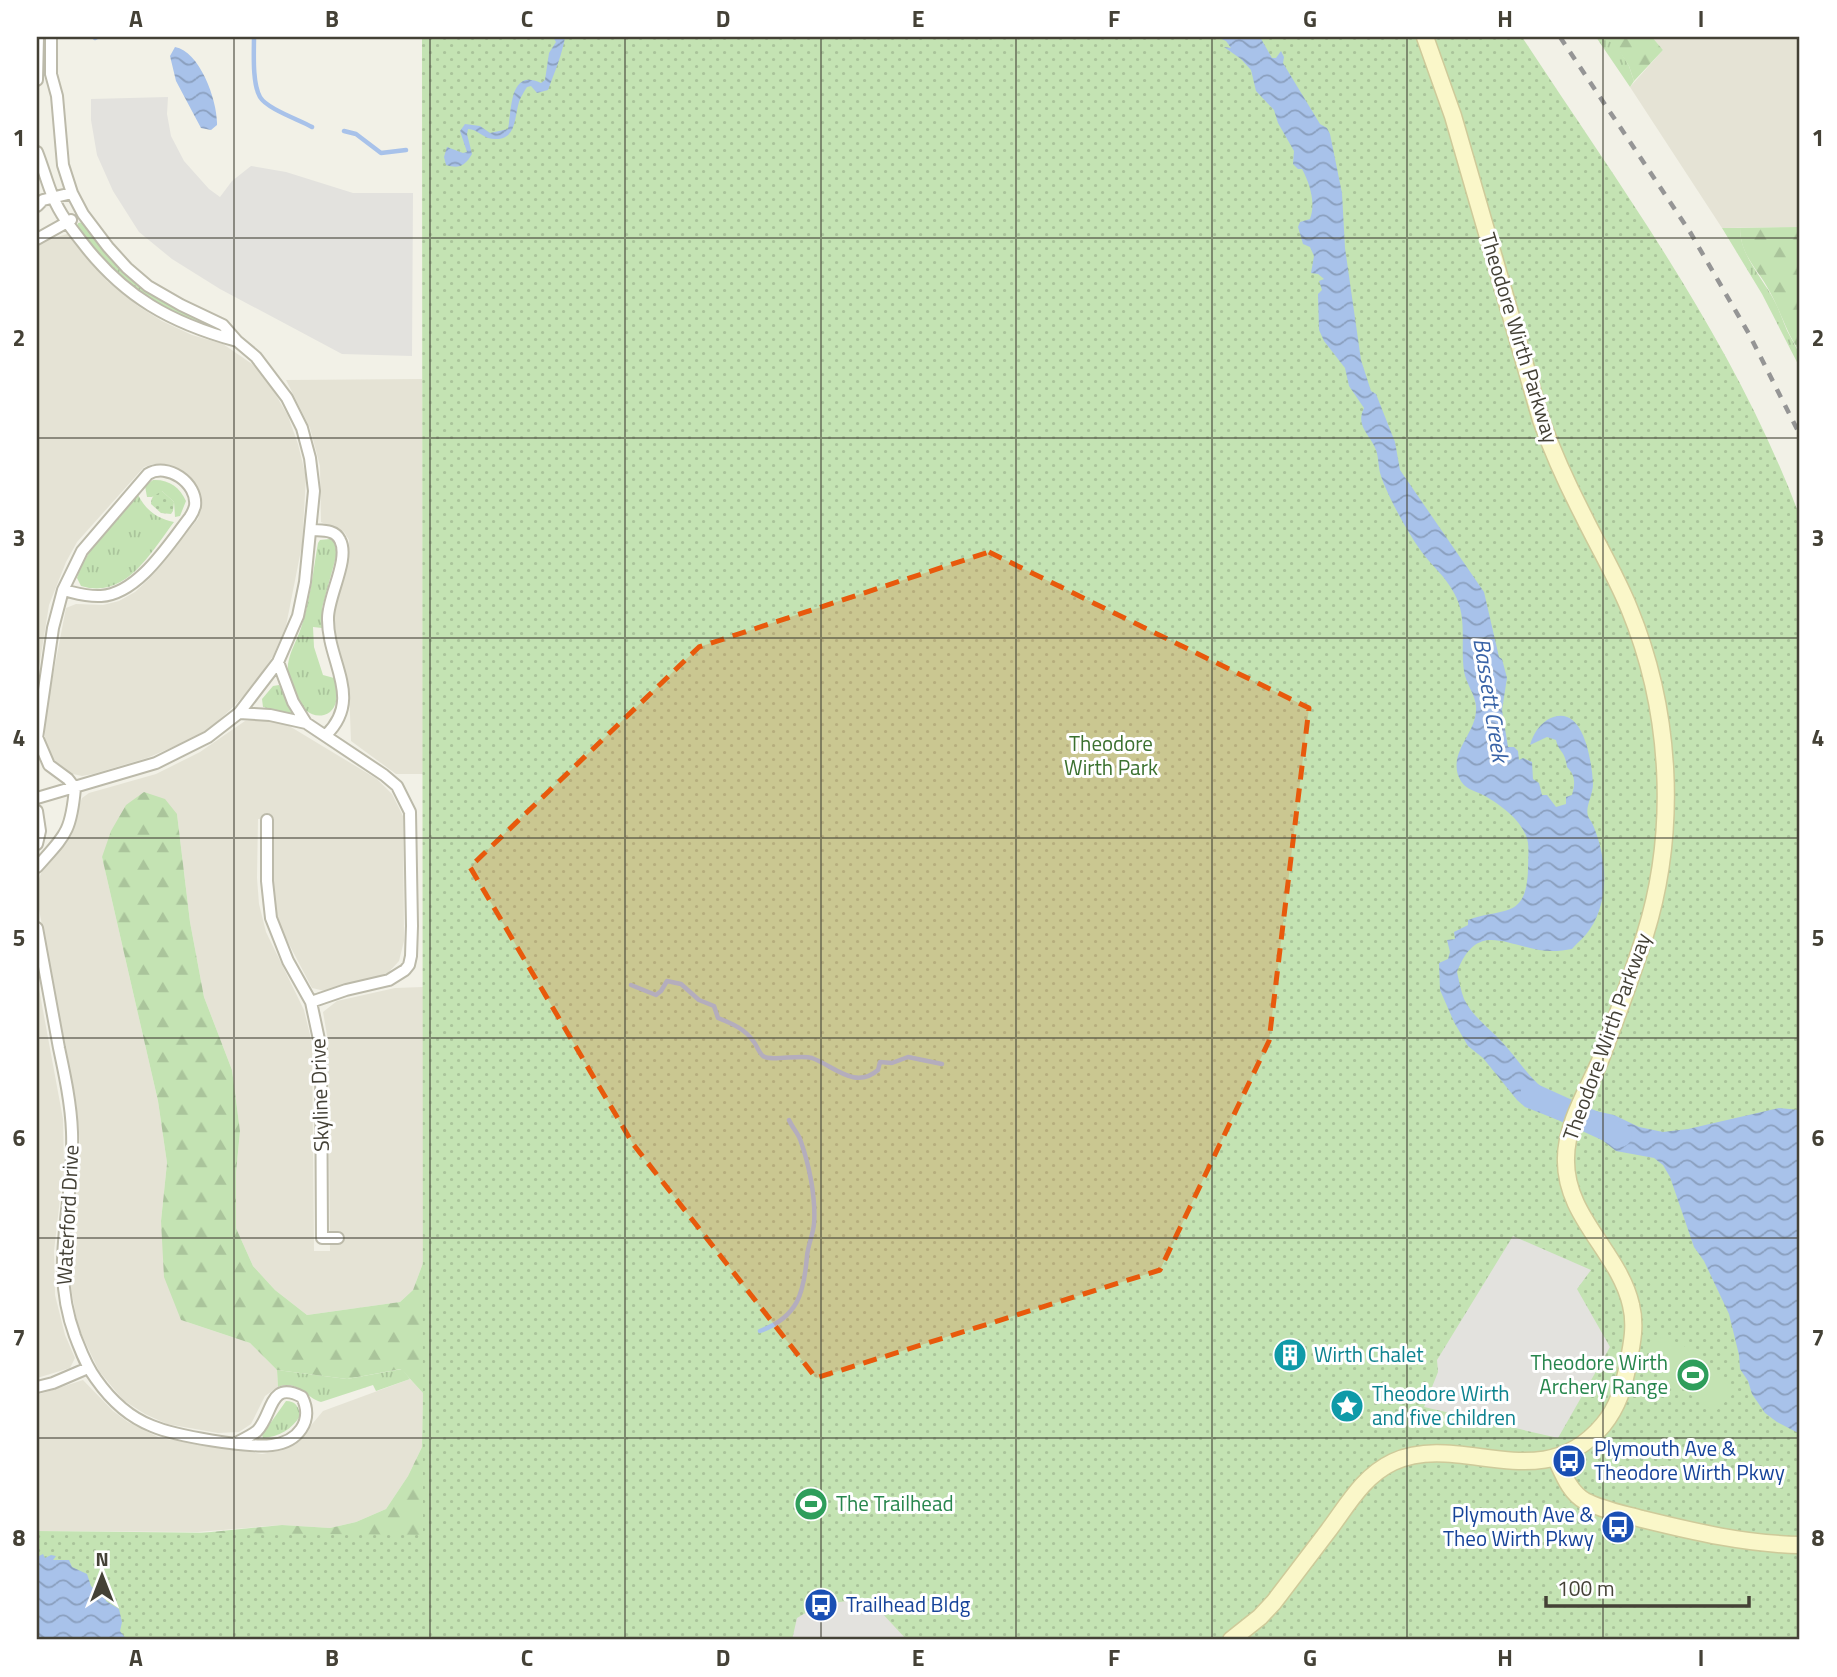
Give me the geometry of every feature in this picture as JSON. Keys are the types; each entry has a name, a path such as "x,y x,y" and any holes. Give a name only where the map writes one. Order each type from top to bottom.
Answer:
{"street":[{"path":"37,80 38,37"},
{"path":"37,798 156,763 208,737 239,713 278,663 298,616 305,582 314,491 310,457 302,428 288,398 272,376 223,325 148,286 114,254 83,214 72,193 60,144 57,96 51,74 51,37"},
{"name":"Theodore Wirth Parkway","path":"1231,1640 1274,1602 1361,1486 1380,1469 1420,1454 1520,1461 1555,1457 1588,1439 1615,1408 1624,1387 1633,1335 1632,1306 1626,1288 1580,1212 1571,1192 1566,1154 1572,1128 1619,1012 1655,898 1662,859 1665,816 1660,719 1648,664 1628,607 1561,470 1541,420 1453,116 1424,37"},
{"path":"37,152 53,197 67,222 101,267 140,300 182,323 237,341"},
{"path":"37,206 43,200 72,193"},
{"path":"37,239 83,214"},
{"path":"37,867 71,822 75,788 68,779 49,765 37,738 53,628 63,590 82,551 148,474 154,470 166,470 180,477 192,492 195,505 190,517 141,577 123,590 104,596 85,596 63,590"},
{"path":"311,530 335,533 343,551 328,619 329,638 344,698 337,724 326,735"},
{"path":"278,663 293,702 306,723"},
{"path":"239,713 270,715 306,723 397,786 410,812 411,956 405,970 389,980 311,1002"},
{"path":"37,811 40,831 37,844"},
{"name":"Skyline Drive","path":"267,820 267,881 271,918 288,961 311,1002 319,1034 322,1238 338,1238"},
{"name":"Waterford Drive","path":"37,928 67,1089 72,1133 62,1279 72,1326 88,1367 119,1406 151,1426 194,1437 238,1442 269,1445 288,1440 304,1427 307,1419 302,1397 290,1392 281,1393 273,1400 257,1431 238,1442"},
{"path":"37,1387 53,1383 88,1367"},
{"path":"1555,1457 1575,1493 1586,1501 1622,1514 1723,1538 1766,1545 1800,1545"}],"highlighted area":[{"path":"989,552 1309,708 1269,1041 1160,1270 816,1378 633,1144 470,867 699,647"}],"shaded area":[{"path":"1652,37 1800,37 1800,227 1722,228 1630,87 1663,50"},
{"path":"168,97 167,114 171,136 184,161 209,189 220,197 232,181 251,166 286,172 353,193 413,193 412,356 342,354 220,289 172,259 139,232 113,191 97,155 91,120 91,99"},
{"path":"67,234 107,281 138,306 192,335 223,344 255,366 269,383 288,416 306,477 302,545 286,626 273,656 253,686 208,730 147,758 82,776 64,772 48,754 45,740 45,717 66,608 76,604 103,605 119,601 135,592 149,579 198,519 201,500 198,488 188,476 176,468 153,464 144,467 77,542 66,562 49,605 37,680 37,245"},
{"path":"422,379 423,774 396,774 351,741 349,688 334,640 332,620 348,560 349,540 344,532 321,522 320,466 310,428 286,380"},
{"path":"245,721 281,721 377,779 392,794 403,816 404,941 399,961 388,973 325,991 312,988 278,923 273,888 273,819 258,819 257,878 259,904 266,932 304,1010 312,1043 314,1251 330,1251 328,1041 323,1012 337,1001 395,988 423,987 423,1263 413,1290 400,1302 307,1315 275,1290 253,1266 236,1228 236,1173 240,1131 232,1070 204,997 190,922 177,814 102,857 158,1101 167,1163 161,1221 181,1320 250,1343 277,1370 278,1387 265,1396 251,1424 239,1432 218,1433 167,1424 123,1400 99,1371 78,1327 69,1277 69,1247 80,1142 76,1102 37,899 37,884 43,868 68,839 82,798 89,793 156,774 200,752"},
{"path":"37,978 63,1119 64,1164 54,1251 55,1295 65,1335 75,1358 70,1368 37,1378"},
{"path":"1513,1236 1591,1270 1577,1289 1610,1347 1558,1438 1424,1407 1438,1372 1437,1360"},
{"path":"410,1379 423,1393 422,1447 408,1476 386,1509 356,1522 330,1528 282,1525 198,1532 37,1531 37,1395 83,1380 113,1411 160,1438 262,1454 283,1450 298,1441 323,1411"},
{"path":"854,1600 880,1611 907,1640 792,1640 797,1618 819,1605"}],"green space":[{"name":"Theodore Wirth Park","path":"422,37 1522,37 1637,210 1710,329 1774,452 1800,517 1800,1640 37,1640 37,1531 423,1535"},
{"path":"1596,37 1612,38 1629,66 1634,81 1630,87"},
{"path":"1610,37 1652,37 1663,50 1634,81 1629,66"},
{"path":"83,222 115,264 137,285 169,305 213,326 214,330 154,303 118,277 88,244 77,226"},
{"path":"1800,227 1800,352 1770,292 1743,247 1740,228"},
{"path":"1722,228 1740,228 1748,257 1775,302 1797,349 1800,368 1762,294"},
{"path":"153,480 173,485 180,492 186,501 180,516 175,517 174,502 162,491 147,497 145,486"},
{"path":"162,491 174,502 171,514 161,513 151,504 154,495"},
{"path":"138,495 153,513 174,522 146,559 124,580 97,588 81,586 77,578 88,555"},
{"path":"330,539 334,542 337,553 322,608 322,628 313,627 314,647 323,675 334,678 337,694 335,705 329,713 316,715 302,706 292,690 288,664 307,607 318,543 320,540"},
{"path":"279,685 294,711 293,714 263,707 262,699 273,686"},
{"path":"144,792 165,799 177,814 190,922 204,997 232,1070 240,1131 236,1173 236,1228 253,1266 275,1290 307,1315 400,1302 413,1290 423,1263 447,1543 151,1538 282,1525 330,1528 356,1522 386,1509 408,1476 422,1447 423,1393 401,1369 347,1379 277,1370 250,1343 181,1320 164,1277 161,1221 167,1163 158,1101 102,857 111,831 126,805"},
{"name":"Theodore Wirth Archery Range","path":"1662,1337 1703,1358 1736,1391 1715,1412 1656,1371 1647,1373 1652,1340"},
{"path":"402,1369 410,1379 376,1391 373,1385 321,1402 291,1385 278,1387 277,1370 347,1379"},
{"path":"286,1401 296,1405 300,1416 284,1432 263,1438 262,1435"}],"water":[{"path":"553,37 565,37 548,90 537,93 531,86 527,87 519,102 511,132 507,136 490,139 468,129 472,154 461,166 446,165 444,157 447,147 467,152 460,131 465,124 480,126 490,133 508,129 514,93 518,86 523,81 541,83 545,80 549,53 556,42"},
{"path":"1217,37 1260,37 1272,58 1276,58 1281,51 1283,63 1320,124 1327,128 1330,134 1342,193 1345,248 1361,360 1371,391 1376,394 1395,442 1400,470 1484,592 1499,657 1507,678 1502,710 1508,747 1514,747 1518,751 1519,760 1523,758 1532,762 1533,779 1539,783 1542,795 1547,795 1556,807 1566,804 1566,797 1572,795 1573,777 1556,740 1547,737 1530,745 1534,734 1547,720 1559,716 1569,718 1577,725 1587,748 1593,784 1587,812 1598,838 1604,878 1601,905 1590,929 1572,949 1564,950 1539,950 1491,940 1481,942 1472,947 1464,957 1457,972 1464,999 1476,1017 1538,1083 1555,1096 1566,1099 1558,1120 1525,1107 1517,1100 1483,1058 1468,1046 1440,990 1439,963 1448,959 1450,952 1447,940 1455,939 1454,932 1468,925 1468,920 1511,909 1523,897 1528,870 1528,843 1522,828 1510,814 1467,787 1458,775 1458,757 1473,724 1476,706 1464,671 1462,621 1458,602 1447,582 1404,525 1393,504 1381,476 1376,450 1362,425 1364,408 1349,386 1345,368 1319,330 1318,294 1322,290 1319,281 1324,279 1311,273 1314,256 1310,247 1303,244 1298,227 1300,222 1310,219 1312,213 1311,194 1305,175 1302,169 1293,164 1294,151 1278,123 1274,110 1256,91 1251,70 1224,47 1231,48 1226,41"},
{"path":"175,47 192,58 206,79 217,115 217,125 211,130 201,128 176,81 170,56"},
{"path":"1779,1108 1800,1110 1800,1434 1765,1413 1752,1394 1740,1369 1729,1314 1704,1261 1694,1247 1670,1177 1663,1165 1654,1158 1616,1151 1588,1129 1596,1111 1614,1115 1639,1127 1663,1132 1688,1129"},
{"path":"43,1554 45,1558 56,1556 53,1560 69,1560 72,1567 87,1574 91,1586 97,1592 103,1591 106,1601 119,1609 122,1622 120,1631 127,1640 37,1640 37,1557"}],"waterway":[{"path":"254,37 255,76 260,97 276,110 312,127"},
{"path":"344,131 356,134 381,153 406,150"},
{"path":"631,985 656,995 667,981 681,984 699,1000 714,1006 718,1018 747,1034 767,1058 812,1058 845,1074 861,1078 878,1070 880,1062 892,1063 908,1057 942,1064"},
{"name":"Bassett Creek","path":"1532,1095 1620,1135"},
{"path":"760,1331 783,1319 797,1302 804,1281 813,1228 814,1203 809,1170 800,1139 789,1120"}],"railway":[{"path":"1560,37 1690,232 1749,334 1800,435"}],"place":[{"name":"Wirth Chalet","path":"1290,1355"},
{"name":"Theodore Wirth Archery Range","path":"1693,1375"},
{"name":"Theodore Wirth and five children","path":"1347,1406"},
{"name":"Plymouth Ave & Theodore Wirth Pkwy","path":"1569,1461"},
{"name":"The Trailhead","path":"811,1504"},
{"name":"Plymouth Ave & Theo Wirth Pkwy","path":"1618,1527"},
{"name":"Trailhead Bldg","path":"821,1605"}]}
